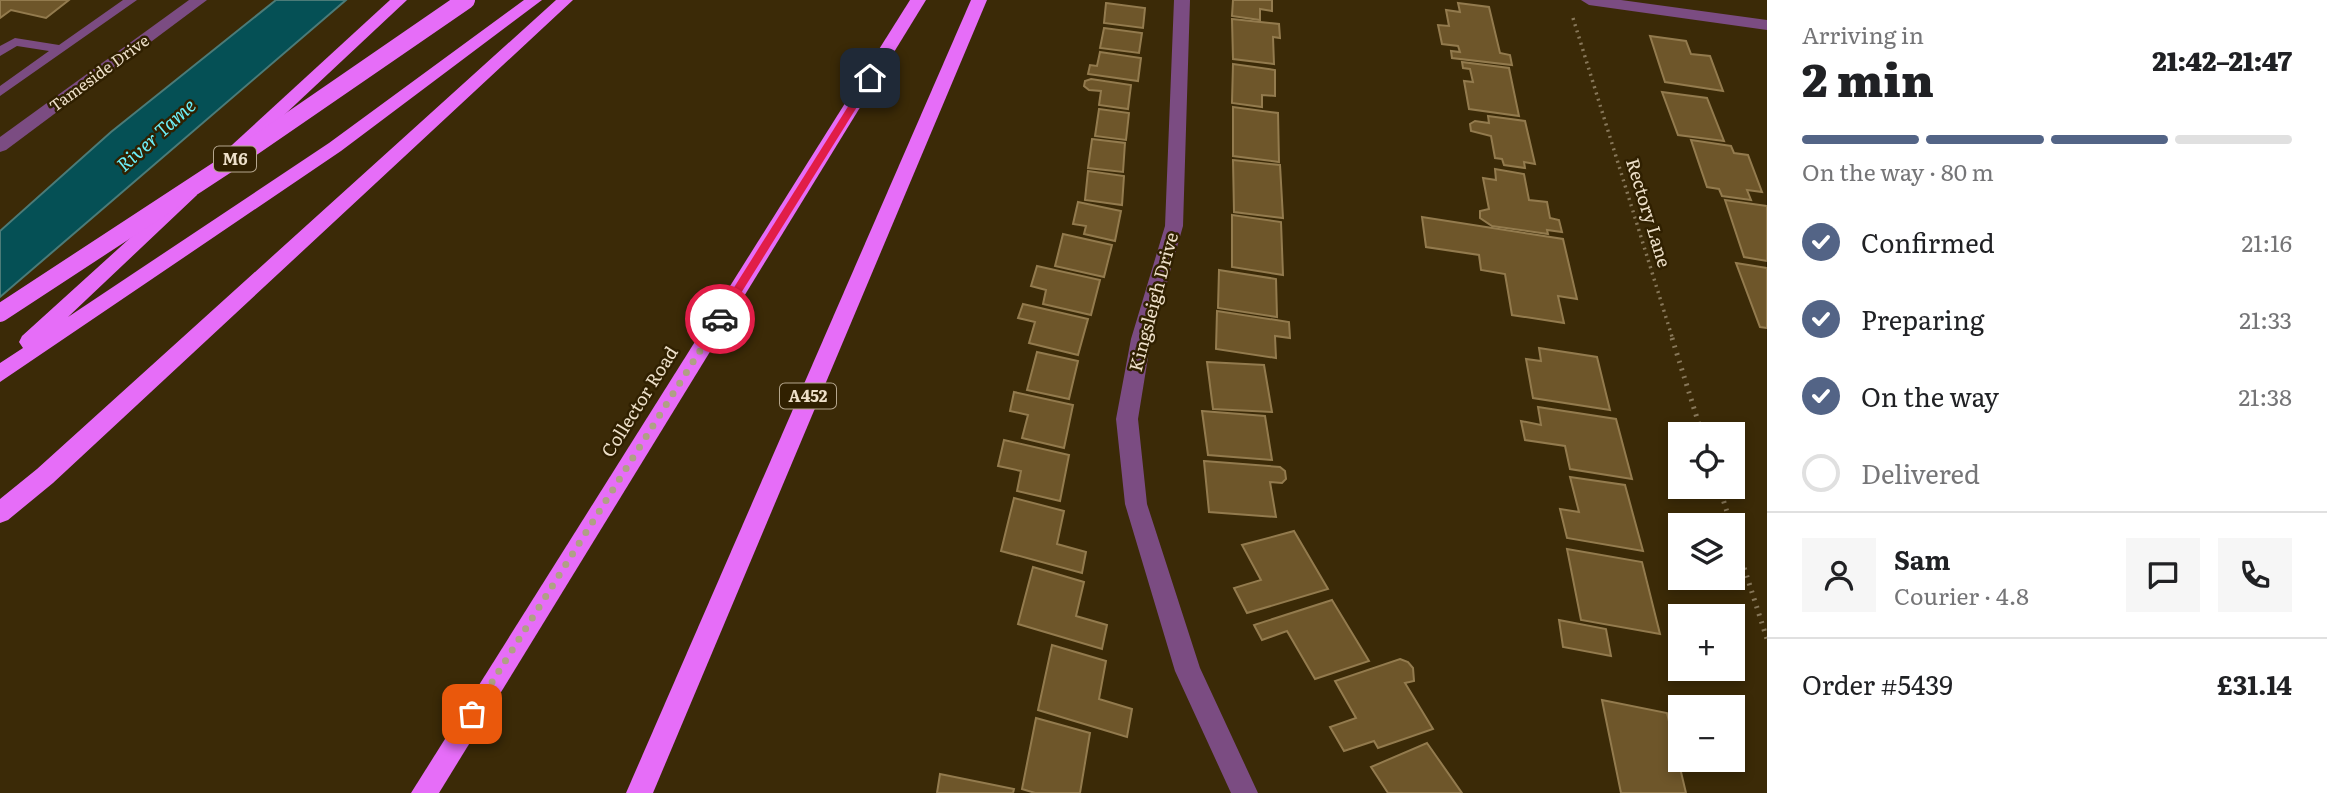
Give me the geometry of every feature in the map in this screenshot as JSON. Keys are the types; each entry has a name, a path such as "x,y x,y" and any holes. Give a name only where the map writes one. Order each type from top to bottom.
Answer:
{"highway":[{"path":"0,372 399,0"},
{"name":"M6","path":"0,313 232,161 466,0"},
{"name":"M6","path":"0,372 335,147 534,0"},
{"path":"0,513 45,476 565,0"},
{"name":"Collector Road","path":"424,793 918,0"},
{"name":"A452","path":"639,793 979,0"}],"street":[{"name":"Tameside Drive","path":"3,141 199,0"},
{"name":"Kingsleigh Drive","path":"1182,0 1174,226 1141,339 1127,419 1136,504 1188,671 1245,793"},
{"path":"1589,0 1767,25"}],"lane":[{"path":"0,92 131,0"},
{"path":"0,52 15,42 61,49"}],"path":[{"name":"Rectory Lane","path":"1571,13 1698,422"},
{"path":"1745,569 1767,639"}],"water":[{"name":"River Tame","path":"276,0 346,0 0,297 0,231 111,132"}],"building":[{"path":"0,0 69,0 46,18 11,10 0,18"},
{"path":"1233,0 1272,0 1272,11 1260,9 1260,20 1232,16"},
{"path":"1106,3 1145,8 1143,28 1104,23"},
{"path":"1458,3 1489,7 1500,53 1510,55 1512,65 1452,58 1451,51 1460,52 1458,46 1442,44 1438,25 1449,26 1446,10 1460,12"},
{"path":"1232,19 1279,24 1280,38 1273,37 1274,64 1233,59"},
{"path":"1104,28 1142,33 1139,53 1100,48"},
{"path":"1650,36 1686,41 1691,54 1710,56 1723,91 1665,82"},
{"path":"1100,52 1141,58 1138,81 1088,74 1090,65 1097,66"},
{"path":"1462,62 1509,68 1519,116 1469,109 1464,81 1473,82 1470,69 1463,68"},
{"path":"1233,64 1275,70 1275,96 1262,95 1262,107 1232,103"},
{"path":"1091,79 1131,85 1128,109 1099,105 1101,91 1089,90 1084,86 1085,81"},
{"path":"1662,92 1707,98 1724,141 1678,135"},
{"path":"1233,107 1278,113 1279,162 1233,156"},
{"path":"1099,109 1129,113 1126,140 1095,136"},
{"path":"1488,116 1525,121 1535,164 1524,162 1525,168 1504,165 1502,159 1495,158 1491,136 1471,131 1470,124 1475,121 1489,123"},
{"path":"1092,139 1125,143 1123,172 1088,168"},
{"path":"1691,140 1731,146 1734,153 1748,155 1762,192 1747,190 1751,200 1722,196 1719,189 1707,187"},
{"path":"1233,160 1280,165 1283,218 1234,212"},
{"path":"1495,169 1524,174 1529,200 1547,202 1550,218 1559,220 1562,232 1547,230 1548,234 1492,226 1480,218 1480,211 1489,209 1483,178 1496,180"},
{"path":"1088,171 1124,176 1122,205 1085,200"},
{"path":"1725,200 1767,206 1767,261 1744,257"},
{"path":"1078,202 1121,211 1115,241 1084,234 1086,226 1073,224"},
{"path":"1232,215 1281,222 1283,275 1232,267"},
{"path":"1422,217 1563,239 1577,299 1558,296 1564,323 1512,315 1505,274 1481,270 1479,255 1426,247"},
{"path":"1063,234 1112,245 1104,277 1055,266"},
{"path":"1736,263 1767,268 1767,328 1760,327"},
{"path":"1037,266 1100,280 1091,315 1043,304 1046,290 1031,286"},
{"path":"1219,270 1276,279 1277,317 1218,308"},
{"path":"1023,304 1088,319 1078,355 1029,343 1035,322 1018,318"},
{"path":"1217,311 1289,322 1290,338 1275,336 1276,358 1216,349"},
{"path":"1539,348 1597,357 1610,410 1533,398 1526,359 1541,361"},
{"path":"1037,352 1078,361 1069,399 1027,390"},
{"path":"1207,362 1264,365 1272,412 1213,409"},
{"path":"1014,392 1073,405 1064,448 1022,438 1028,415 1010,411"},
{"path":"1538,407 1616,419 1632,479 1570,469 1565,446 1525,440 1521,421 1541,425"},
{"path":"1202,411 1265,416 1272,460 1208,455"},
{"path":"1004,440 1069,455 1060,501 1017,491 1021,471 998,466"},
{"path":"1204,461 1280,467 1285,471 1286,479 1282,483 1270,482 1276,517 1209,512"},
{"path":"1570,477 1625,485 1643,551 1567,538 1560,509 1579,512"},
{"path":"1014,498 1064,511 1057,544 1086,552 1082,573 1001,551"},
{"path":"1294,531 1328,589 1247,613 1234,588 1261,580 1242,545"},
{"path":"1567,549 1642,562 1660,634 1581,620"},
{"path":"1033,567 1084,582 1076,616 1107,625 1102,649 1018,624"},
{"path":"1332,600 1369,661 1315,679 1287,631 1262,640 1254,625"},
{"path":"1559,620 1606,629 1611,656 1563,647"},
{"path":"1052,645 1106,661 1099,699 1132,709 1127,737 1038,710"},
{"path":"1400,659 1413,668 1414,681 1405,683 1433,729 1378,748 1374,741 1344,751 1330,727 1356,718 1335,681"},
{"path":"1602,700 1667,713 1668,772 1681,772 1686,793 1621,793"},
{"path":"1036,718 1090,733 1080,793 1035,793 1022,789"},
{"path":"1427,743 1462,793 1388,793 1371,767"},
{"path":"940,774 1014,789 1013,793 937,793"}],"way so far":[{"path":"472,714 720,319"}],"route":[{"path":"720,319 870,78"}]}
